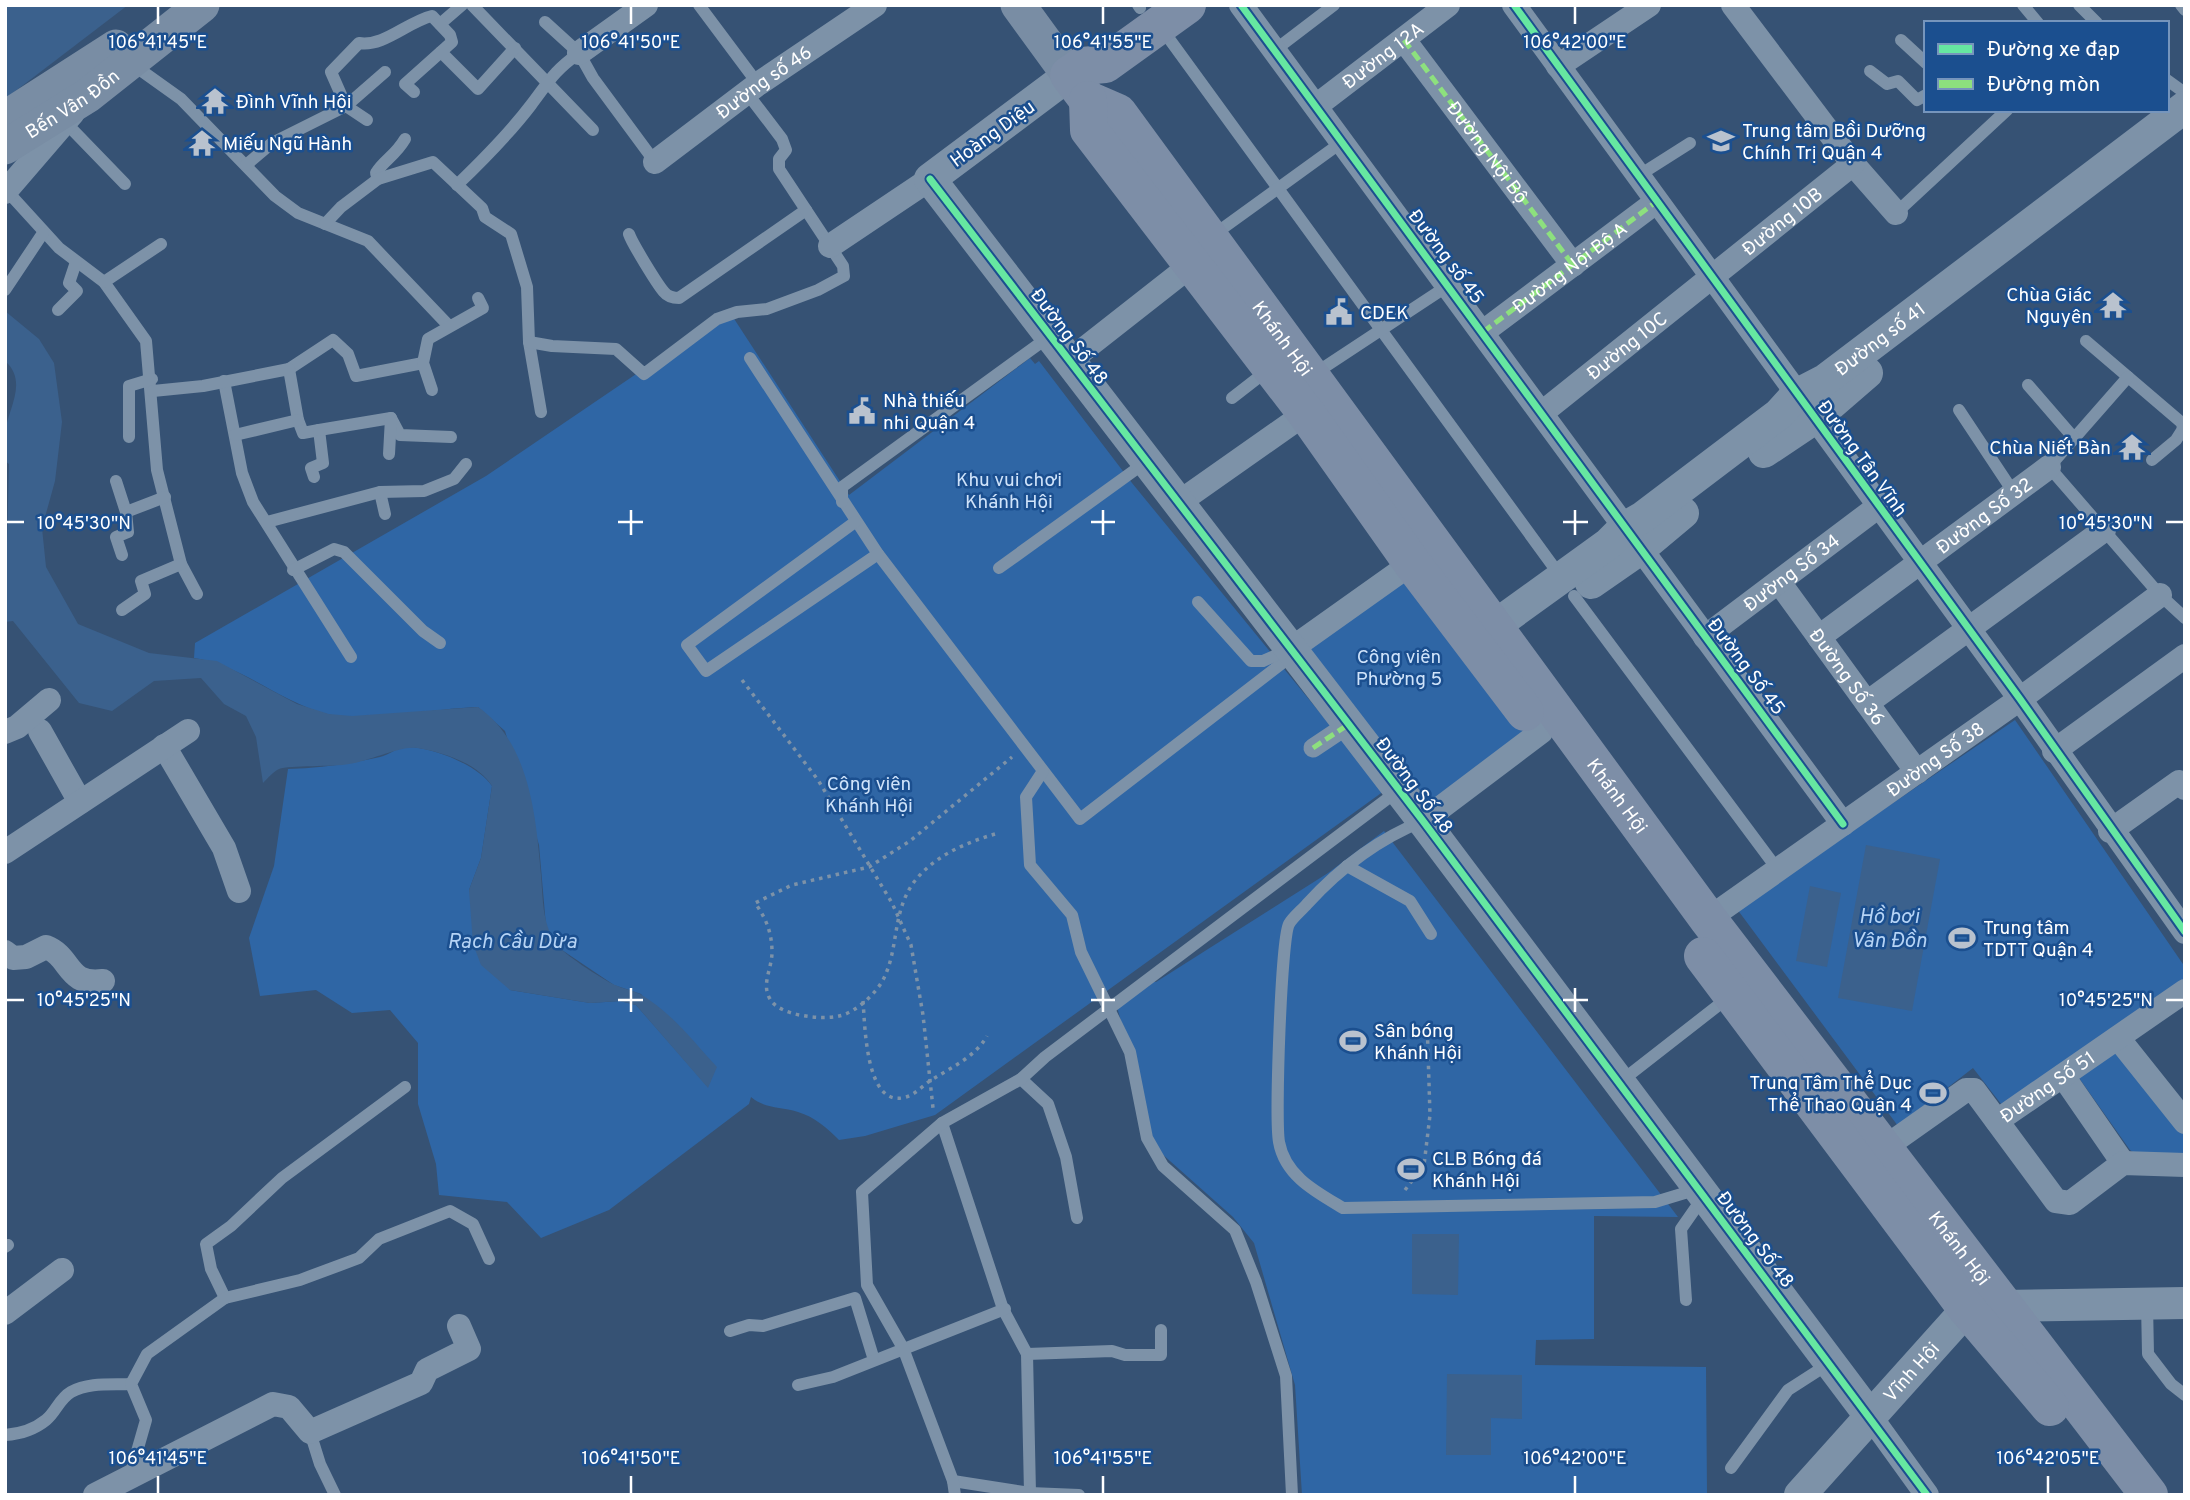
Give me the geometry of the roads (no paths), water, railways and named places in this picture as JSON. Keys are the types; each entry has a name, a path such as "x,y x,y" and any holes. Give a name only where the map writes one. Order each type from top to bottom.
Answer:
{"main road":[{"name":"Bến Vân Đồn","path":"5,118 107,54 172,5"},
{"name":"Bến Vân Đồn","path":"5,147 87,96 202,5"},
{"name":"Khánh Hội","path":"1018,5 1080,81 1089,130 1310,376 1489,644 1541,732 1731,995 1985,1308 2149,1495"},
{"name":"Hoàng Diệu","path":"1080,81 1105,64 1153,10"},
{"name":"Khánh Hội","path":"1200,252 1271,368 1412,563 1489,644 1708,919 1884,1148 1985,1308 2123,1495"}],"street":[{"path":"579,53 646,5"},
{"name":"Đường số 46","path":"655,162 753,88 874,5"},
{"name":"Đường số 45","path":"1241,5 1543,412 1632,539"},
{"name":"Đường 12A","path":"1316,106 1448,5"},
{"name":"Đường Tân Vĩnh","path":"1514,5 2020,699 2110,831 2183,925"},
{"path":"1558,66 1649,5"},
{"path":"1732,5 1853,164 1896,213"},
{"name":"Đường Nội Bộ","path":"1404,40 1573,265"},
{"name":"Hoàng Diệu","path":"831,246 1080,81"},
{"path":"6,192 87,96"},
{"name":"Đường số 41","path":"1806,406 1825,380 2185,107"},
{"name":"Đường số 41","path":"1489,644 1632,539 1643,517 1779,414 1837,396 2185,130"},
{"name":"Đường 10B","path":"1710,277 1853,164"},
{"name":"Đường Số 48","path":"930,179 1423,821 1870,1416"},
{"name":"Đường Nội Bộ A","path":"1483,332 1656,202"},
{"path":"1069,361 1200,252"},
{"name":"Đường 10C","path":"1543,412 1710,277"},
{"path":"1178,503 1306,413"},
{"name":"Đường Số 32","path":"1819,637 2049,467"},
{"name":"Đường Số 34","path":"1705,637 1879,506"},
{"path":"1867,704 2104,530"},
{"name":"Đường Số 45","path":"1632,539 1843,824"},
{"path":"1293,651 1412,563"},
{"name":"Đường Số 36","path":"1779,582 1917,772"},
{"name":"Đường Số 38","path":"1708,919 2020,699 2160,595"},
{"path":"2054,751 2185,656"},
{"path":"5,732 17,727 49,700"},
{"path":"1314,748 1349,724"},
{"path":"40,731 80,802"},
{"path":"5,852 33,837 80,802 188,731"},
{"path":"1423,821 1541,732"},
{"path":"164,747 224,848 239,891"},
{"path":"2110,831 2182,785"},
{"path":"5,952 13,958 26,957 46,947 55,950 75,976 91,983 103,981"},
{"name":"Đường Số 51","path":"1884,1148 1966,1090 1974,1090 1997,1121 2185,991"},
{"path":"2118,1038 2185,1122"},
{"path":"2063,1076 2123,1163"},
{"path":"1997,1121 2056,1201 2070,1203 2123,1163 2185,1165"},
{"path":"5,1313 62,1270"},
{"path":"1985,1308 2185,1303"},
{"name":"Vĩnh Hội","path":"1800,1495 1870,1416 1985,1308"},
{"path":"116,1487 273,1404 289,1407 310,1432 421,1382 427,1370 469,1349 459,1326"},
{"path":"1870,1416 1927,1495"}],"lane":[{"path":"440,24 462,5"},
{"path":"529,342 552,346 616,349 644,374 717,319 737,312 766,309 836,282 844,276 843,266 831,246 779,169 779,159 786,150 782,139 753,88 699,5"},
{"path":"1275,50 1334,5"},
{"path":"2023,5 2036,21"},
{"path":"2079,5 2093,21"},
{"path":"2181,5 2185,10"},
{"path":"479,8 593,130"},
{"path":"1153,10 1278,190 1568,588 1778,870"},
{"path":"367,120 346,106 331,72 359,43 370,45 419,19 432,16 452,42 405,84 414,92"},
{"path":"545,22 579,53 593,78 655,162"},
{"path":"1901,40 1924,61"},
{"path":"441,52 478,89 515,48"},
{"path":"457,186 489,155 553,72 579,53"},
{"path":"132,63 181,99 275,196 298,213 368,241 449,326"},
{"path":"1870,71 1887,84 1898,81 1917,100 1924,96"},
{"path":"246,166 272,143 346,106 385,72"},
{"path":"2169,81 2185,93"},
{"path":"1896,213 1999,113"},
{"path":"65,122 125,184"},
{"path":"378,178 376,173 382,164 393,159 405,139"},
{"path":"1200,252 1342,142"},
{"path":"1638,176 1690,143"},
{"path":"325,224 341,207 378,178 433,162 482,208 485,217 511,234 527,287 529,342 541,412"},
{"path":"6,192 43,233 104,282 146,341 152,385 157,470 181,564 197,594"},
{"path":"629,234 632,246 648,264 664,293 671,298 679,298 806,210"},
{"path":"5,290 43,233"},
{"path":"104,282 161,244"},
{"path":"58,310 77,291 69,284 76,262"},
{"path":"1310,376 1448,285"},
{"path":"432,390 423,363 428,338 483,308 478,298"},
{"path":"842,503 842,487 1050,336"},
{"path":"129,437 129,386 224,381 289,369 332,340 348,354 356,376 423,363"},
{"path":"2086,341 2182,423 2184,428 2176,440 2152,460"},
{"path":"750,358 855,522 1080,819 1293,651"},
{"path":"1231,398 1271,368"},
{"path":"289,369 298,420 303,433 391,418"},
{"path":"2129,377 2049,467 2160,595 2185,618"},
{"path":"224,381 242,473 253,502 293,570 351,657"},
{"path":"2028,385 2073,437"},
{"path":"1959,410 2014,493"},
{"path":"391,418 400,435 451,437"},
{"path":"389,454 391,418"},
{"path":"235,435 298,420"},
{"path":"314,477 312,467 323,463 319,430"},
{"path":"999,568 1146,462"},
{"path":"267,522 380,492 424,491 454,478 466,464"},
{"path":"116,481 126,512 128,532 116,537 122,555"},
{"path":"380,492 384,514"},
{"path":"126,512 165,497"},
{"path":"855,522 687,645 706,671 878,554"},
{"path":"293,570 334,549 344,552 423,631 440,643"},
{"path":"122,610 145,594 141,581 181,564"},
{"path":"1198,602 1251,661 1264,661 1293,651"},
{"path":"1043,771 1026,797 1030,865 1072,915 1081,951 1130,1052 1147,1138 1163,1167 1235,1230 1256,1282 1286,1376 1292,1495"},
{"path":"1079,1495 954,1488 903,1348 867,1285 862,1192 942,1123 1021,1079 1045,1057 1399,790"},
{"path":"1423,821 1393,833 1348,866 1321,889 1288,925 1282,973 1279,1143 1299,1182 1343,1209 1655,1202 1701,1192"},
{"path":"1348,866 1410,901 1431,934"},
{"path":"1619,1083 1731,995"},
{"path":"1021,1079 1048,1104 1066,1157 1077,1218"},
{"path":"225,1298 211,1269 206,1244 232,1226 282,1178 405,1087"},
{"path":"942,1123 1004,1309 1027,1354 1030,1493"},
{"path":"1686,1300 1681,1229 1701,1192"},
{"path":"131,1384 148,1354 225,1298 300,1280 359,1258 379,1239 450,1210 473,1224 489,1259"},
{"path":"730,1331 748,1325 763,1326 855,1298 874,1360"},
{"path":"2147,1303 2148,1354 2171,1384 2185,1395"},
{"path":"798,1385 833,1377 1004,1309"},
{"path":"1027,1354 1112,1351 1125,1355 1161,1355 1161,1329"},
{"path":"1731,1468 1788,1390 1830,1363"},
{"path":"5,1436 20,1434 47,1419 56,1404 71,1392 87,1386 131,1384"},
{"path":"116,1487 146,1420 131,1384"},
{"path":"310,1432 320,1464 335,1495"}],"water":[{"path":"5,5 128,5 5,99"},
{"name":"Rạch Cầu Dừa","path":"5,311 39,339 54,363 62,422 55,481 42,528 46,567 78,624 149,653 217,661 297,704 329,714 352,716 478,707 495,722 509,740 527,783 533,806 544,910 555,942 565,953 592,972 615,985 640,994 671,1018 717,1067 708,1088 636,1005 620,1001 590,1003 510,990 481,965 473,944 469,890 481,858 492,786 469,765 448,756 411,748 349,764 279,769 263,783 256,737 246,716 224,704 201,678 154,681 112,711 79,703 13,621 5,622 9,464 5,461 5,436 16,387 12,369 5,361"},
{"name":"Hồ bơi Vân Đồn","path":"1866,845 1940,859 1912,1011 1838,998"},
{"path":"1810,886 1841,893 1827,967 1796,961"},
{"path":"1412,1234 1459,1234 1458,1295 1412,1294"},
{"path":"1447,1374 1522,1375 1522,1419 1491,1418 1491,1455 1446,1455"}],"place":[{"name":"Đình Vĩnh Hội","path":"215,101"},
{"name":"Trung tâm Bồi Dưỡng Chính Trị Quận 4","path":"1721,141"},
{"name":"Miếu Ngũ Hành","path":"202,143"},
{"name":"Chùa Giác Nguyên","path":"2113,305"},
{"name":"CDEK","path":"1339,312"},
{"name":"Nhà thiếu nhi Quận 4","path":"862,411"},
{"name":"Chùa Niết Bàn","path":"2132,447"},
{"name":"Trung tâm TDTT Quận 4","path":"1962,938"},
{"name":"Sân bóng Khánh Hội","path":"1353,1041"},
{"name":"Trung Tâm Thể Dục Thể Thao Quận 4","path":"1933,1093"},
{"name":"CLB Bóng đá Khánh Hội","path":"1411,1169"}],"park label":[{"name":"Khu vui chơi Khánh Hội","path":"1009,490"},
{"name":"Công viên Phường 5","path":"1399,667"},
{"name":"Công viên Khánh Hội","path":"869,794"}]}
